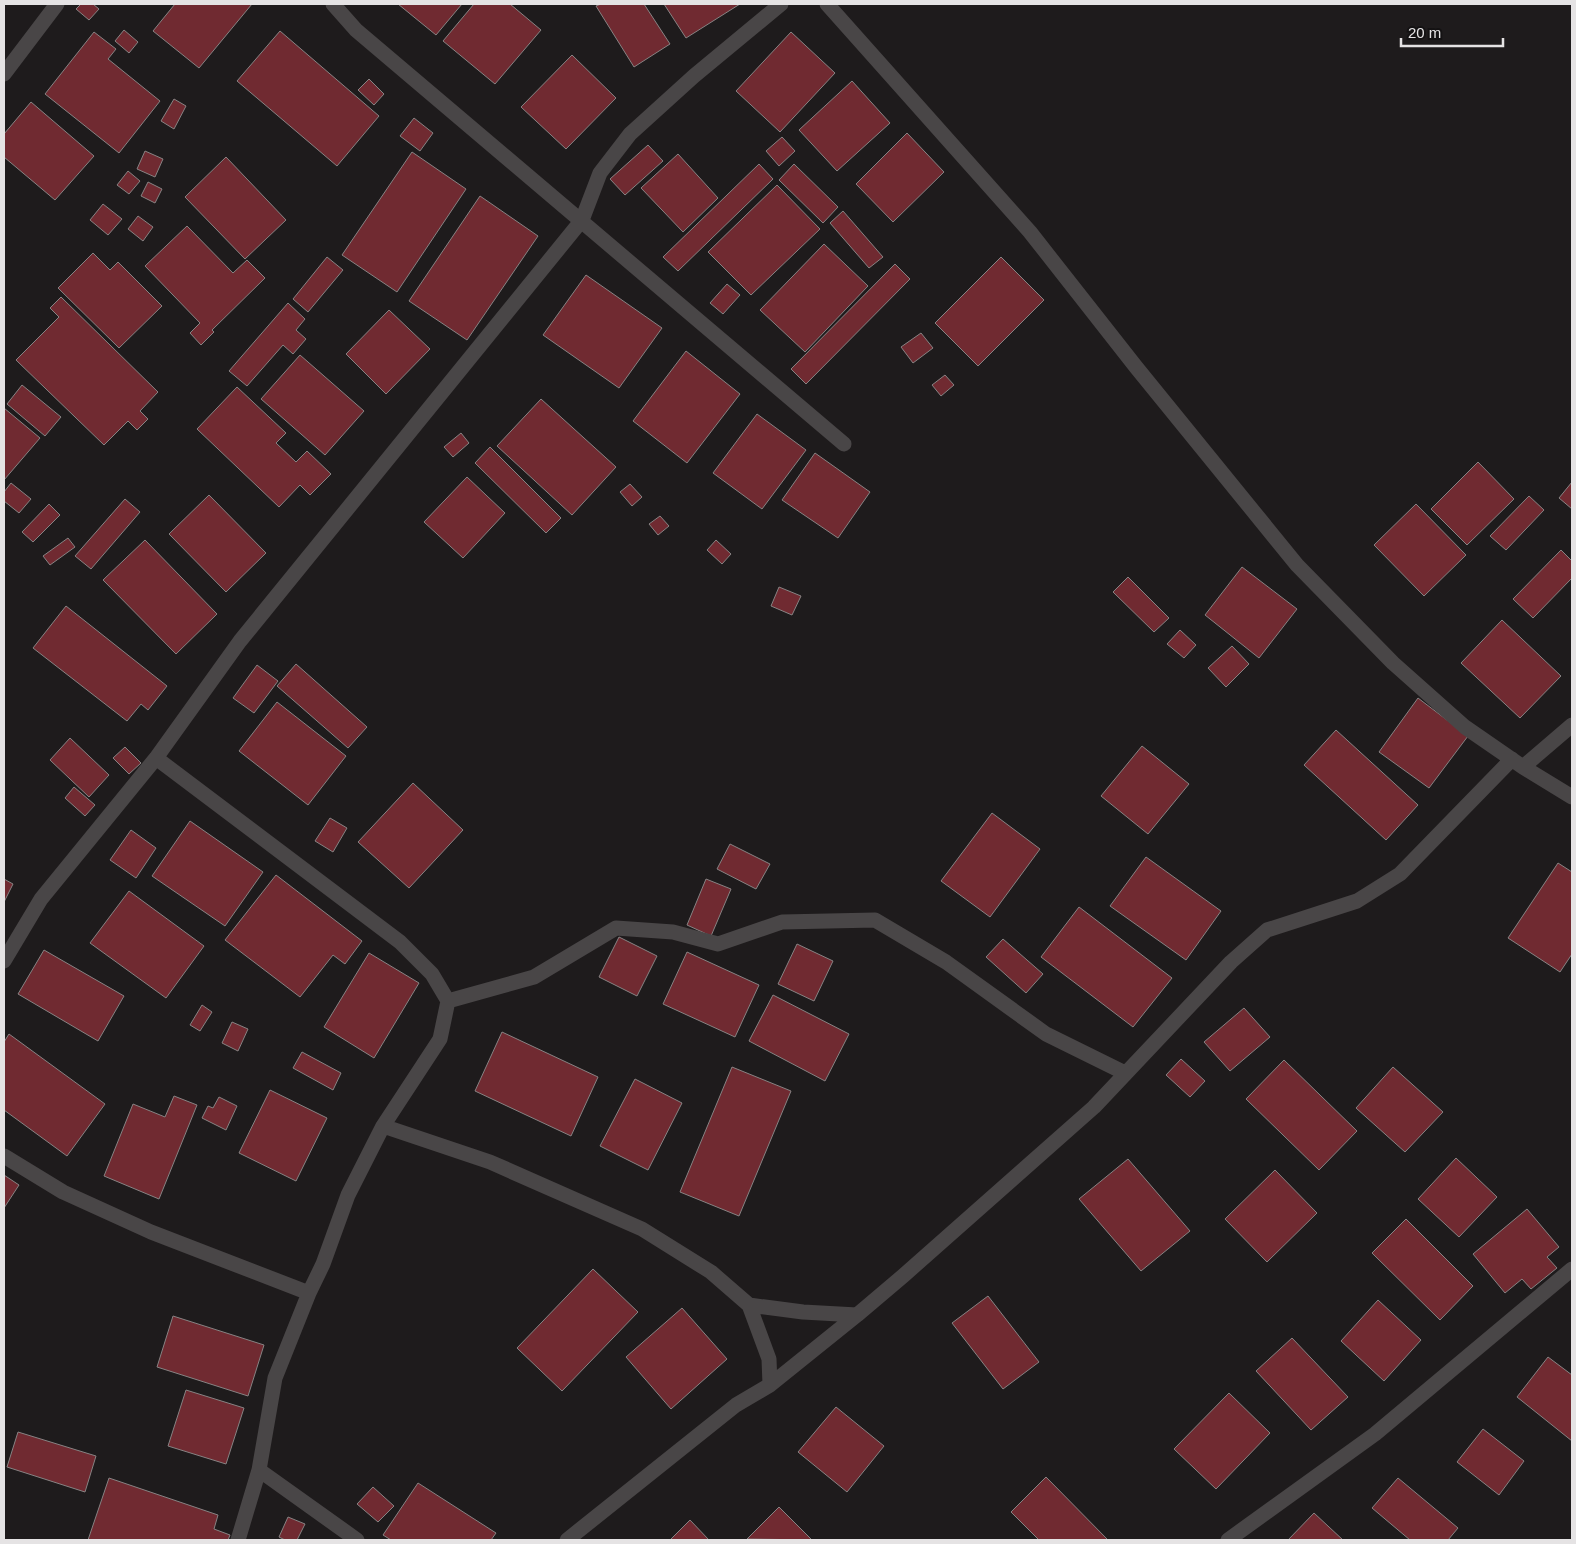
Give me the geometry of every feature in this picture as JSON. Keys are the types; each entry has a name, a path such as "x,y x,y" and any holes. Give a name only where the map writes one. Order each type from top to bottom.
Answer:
{"street":[{"path":"4,74 57,4"},
{"path":"333,4 356,30 844,444"},
{"path":"4,961 42,899 156,758 240,641 582,220 600,173 630,134 694,76 781,4"},
{"path":"828,4 1030,232 1136,367 1297,565 1393,663 1465,728 1517,763 1572,796"},
{"path":"567,1540 736,1406 770,1385 903,1276 1094,1107 1231,962 1267,930 1357,901 1400,874 1517,763 1572,725"},
{"path":"156,758 400,942 432,974 448,1001 440,1039 384,1126 348,1195 323,1264 309,1293 275,1378 260,1470 238,1540"},
{"path":"448,1001 534,977 616,928 673,932 718,944 782,922 875,920 946,962 1046,1034 1125,1073"},
{"path":"384,1126 490,1162 642,1229 710,1272 749,1305 769,1359 770,1385"},
{"path":"4,1156 63,1192 151,1232 309,1293"},
{"path":"1228,1540 1375,1434 1572,1269"},
{"path":"749,1305 803,1312 857,1315"},
{"path":"260,1470 357,1540"}],"building":[{"path":"81,4 93,4 99,9 89,20 76,9"},
{"path":"175,4 252,4 199,68 153,31"},
{"path":"398,4 462,4 436,35"},
{"path":"474,4 510,4 541,30 495,84 443,41"},
{"path":"601,4 644,4 670,44 634,67 596,6"},
{"path":"664,4 740,4 686,38"},
{"path":"124,30 138,42 129,53 115,41"},
{"path":"280,31 379,116 337,166 237,81"},
{"path":"94,32 116,49 108,59 160,101 119,153 45,94"},
{"path":"791,32 835,73 780,132 736,91"},
{"path":"572,55 616,98 566,149 521,107"},
{"path":"369,79 384,94 374,105 358,90"},
{"path":"852,81 890,123 837,171 799,130"},
{"path":"174,99 186,106 174,129 161,121"},
{"path":"31,102 94,156 55,200 4,157 4,134"},
{"path":"414,118 433,133 420,151 400,136"},
{"path":"907,133 944,172 893,222 856,184"},
{"path":"782,137 795,151 779,166 766,151"},
{"path":"648,145 663,161 625,195 610,179"},
{"path":"145,151 163,159 155,177 137,169"},
{"path":"412,152 466,189 397,292 342,255"},
{"path":"678,154 718,198 683,232 641,188"},
{"path":"226,157 286,220 245,259 185,197"},
{"path":"759,164 773,179 678,271 663,257"},
{"path":"794,164 838,207 823,223 779,180"},
{"path":"128,171 140,181 129,194 117,185"},
{"path":"148,182 162,189 155,203 141,196"},
{"path":"777,185 820,229 751,295 708,252"},
{"path":"480,196 538,236 467,340 409,301"},
{"path":"103,204 122,219 108,235 90,220"},
{"path":"843,211 883,257 869,268 830,223"},
{"path":"138,216 153,227 143,241 128,229"},
{"path":"187,226 233,273 247,260 265,278 212,330 214,332 201,345 190,333 200,323 145,266"},
{"path":"824,244 868,286 805,352 760,310"},
{"path":"93,253 110,270 118,262 162,306 119,348 58,288"},
{"path":"327,257 343,270 308,312 293,299"},
{"path":"1001,257 1044,300 978,366 935,323"},
{"path":"895,264 910,279 806,384 791,369"},
{"path":"586,275 662,328 619,388 543,335"},
{"path":"727,284 740,295 723,314 710,303"},
{"path":"61,297 158,392 140,411 148,419 137,430 128,421 104,445 16,360 59,317 50,308"},
{"path":"288,303 305,319 296,330 306,339 293,354 283,345 247,386 229,371"},
{"path":"389,310 430,349 386,394 346,354"},
{"path":"921,333 933,348 913,363 901,347"},
{"path":"686,351 740,394 687,463 633,421"},
{"path":"300,355 364,411 325,455 261,399"},
{"path":"945,375 954,385 941,396 932,385"},
{"path":"22,385 61,417 45,436 7,404"},
{"path":"237,387 286,433 276,443 296,462 307,451 331,474 310,495 300,485 279,507 197,429"},
{"path":"541,399 616,467 572,515 497,446"},
{"path":"4,408 40,438 4,480"},
{"path":"757,414 806,450 762,509 713,473"},
{"path":"461,433 469,443 453,457 444,447"},
{"path":"490,447 561,518 546,533 475,463"},
{"path":"815,453 870,492 838,538 782,500"},
{"path":"1478,462 1514,499 1467,545 1431,509"},
{"path":"467,477 505,513 463,558 424,522"},
{"path":"1572,482 1572,509 1559,498"},
{"path":"11,483 31,499 19,513 4,501 4,492"},
{"path":"630,484 642,497 632,506 620,492"},
{"path":"209,495 266,553 226,592 169,534"},
{"path":"1529,496 1544,510 1506,550 1490,536"},
{"path":"125,499 140,512 91,569 75,556"},
{"path":"49,504 60,515 33,542 22,532"},
{"path":"1416,504 1466,555 1424,596 1374,545"},
{"path":"660,516 669,526 658,535 649,524"},
{"path":"68,538 75,547 50,565 43,556"},
{"path":"145,540 217,614 176,654 103,580"},
{"path":"716,540 731,554 722,564 707,550"},
{"path":"1561,550 1572,561 1572,578 1533,618 1513,599"},
{"path":"1242,567 1297,609 1259,658 1205,615"},
{"path":"1128,577 1169,618 1154,632 1113,592"},
{"path":"779,587 801,596 792,615 771,606"},
{"path":"66,606 167,686 148,710 141,704 127,721 33,648"},
{"path":"1502,620 1561,676 1520,718 1461,663"},
{"path":"1180,630 1196,645 1184,658 1167,644"},
{"path":"1232,646 1249,664 1226,687 1208,668"},
{"path":"296,664 367,727 348,748 277,686"},
{"path":"257,665 278,681 254,713 233,698"},
{"path":"1418,698 1468,736 1429,788 1379,752"},
{"path":"277,702 346,756 308,805 239,751"},
{"path":"1336,730 1418,805 1386,840 1304,765"},
{"path":"70,738 109,775 89,797 50,760"},
{"path":"1142,746 1189,784 1148,834 1101,796"},
{"path":"125,747 141,763 129,774 113,758"},
{"path":"413,783 463,830 409,888 358,842"},
{"path":"74,787 95,805 85,816 65,798"},
{"path":"992,813 1040,849 990,917 941,881"},
{"path":"330,818 347,828 333,852 315,841"},
{"path":"190,821 263,872 225,926 152,876"},
{"path":"131,830 156,848 136,878 110,860"},
{"path":"730,844 770,864 756,889 717,869"},
{"path":"1146,857 1221,911 1186,960 1110,906"},
{"path":"1558,863 1572,872 1572,954 1560,972 1508,938"},
{"path":"276,875 362,941 345,964 333,955 300,997 225,940"},
{"path":"4,879 13,884 4,902"},
{"path":"706,879 731,889 711,936 687,925"},
{"path":"129,891 204,946 166,998 90,943"},
{"path":"1079,907 1172,978 1133,1027 1041,957"},
{"path":"619,937 657,956 637,996 599,977"},
{"path":"1003,939 1043,974 1026,993 986,957"},
{"path":"797,944 833,961 814,1001 778,984"},
{"path":"44,950 124,996 98,1041 18,994"},
{"path":"687,952 759,985 735,1037 663,1004"},
{"path":"369,953 419,983 374,1058 324,1027"},
{"path":"773,995 849,1034 825,1081 749,1041"},
{"path":"202,1005 212,1012 200,1031 190,1025"},
{"path":"1244,1008 1270,1037 1230,1071 1204,1042"},
{"path":"232,1022 248,1029 238,1051 222,1043"},
{"path":"502,1032 598,1077 571,1136 475,1091"},
{"path":"9,1034 105,1104 67,1156 4,1110 4,1042"},
{"path":"302,1052 341,1073 333,1090 293,1068"},
{"path":"1181,1059 1205,1081 1190,1097 1166,1075"},
{"path":"1284,1060 1357,1131 1319,1170 1246,1099"},
{"path":"732,1067 791,1091 739,1216 680,1192"},
{"path":"1393,1067 1443,1112 1405,1152 1356,1108"},
{"path":"635,1079 682,1103 648,1170 600,1146"},
{"path":"270,1090 327,1118 296,1181 239,1153"},
{"path":"174,1096 197,1105 159,1199 104,1176 133,1104 165,1117"},
{"path":"219,1097 237,1106 226,1130 202,1118 208,1106 213,1108"},
{"path":"1456,1158 1497,1197 1459,1237 1418,1199"},
{"path":"1128,1159 1190,1231 1141,1271 1079,1199"},
{"path":"1275,1170 1317,1213 1267,1262 1225,1219"},
{"path":"4,1175 19,1185 4,1208"},
{"path":"1527,1209 1559,1247 1547,1257 1557,1268 1531,1289 1522,1279 1505,1293 1473,1254"},
{"path":"1406,1219 1473,1286 1440,1320 1372,1253"},
{"path":"593,1269 638,1312 562,1391 517,1348"},
{"path":"988,1296 1039,1362 1003,1389 952,1323"},
{"path":"1378,1300 1421,1340 1384,1381 1341,1341"},
{"path":"682,1308 727,1359 671,1409 626,1357"},
{"path":"173,1316 264,1345 248,1396 157,1367"},
{"path":"1292,1338 1348,1397 1311,1430 1256,1371"},
{"path":"1548,1357 1572,1375 1572,1441 1517,1397"},
{"path":"186,1390 244,1408 226,1464 168,1446"},
{"path":"1229,1393 1270,1433 1216,1489 1174,1449"},
{"path":"836,1407 884,1446 847,1492 798,1452"},
{"path":"1483,1429 1524,1461 1499,1495 1457,1462"},
{"path":"18,1432 96,1456 85,1492 7,1467"},
{"path":"1046,1477 1108,1540 1039,1540 1011,1512"},
{"path":"109,1478 218,1515 214,1529 230,1535 228,1540 88,1540"},
{"path":"1398,1478 1458,1528 1448,1540 1410,1540 1372,1508"},
{"path":"418,1483 496,1533 491,1540 391,1540 383,1535"},
{"path":"373,1487 394,1506 378,1522 357,1504"},
{"path":"779,1507 812,1540 747,1539"},
{"path":"1314,1513 1343,1540 1288,1540"},
{"path":"288,1517 305,1524 297,1540 285,1540 279,1537"},
{"path":"690,1520 709,1540 670,1540"}]}
